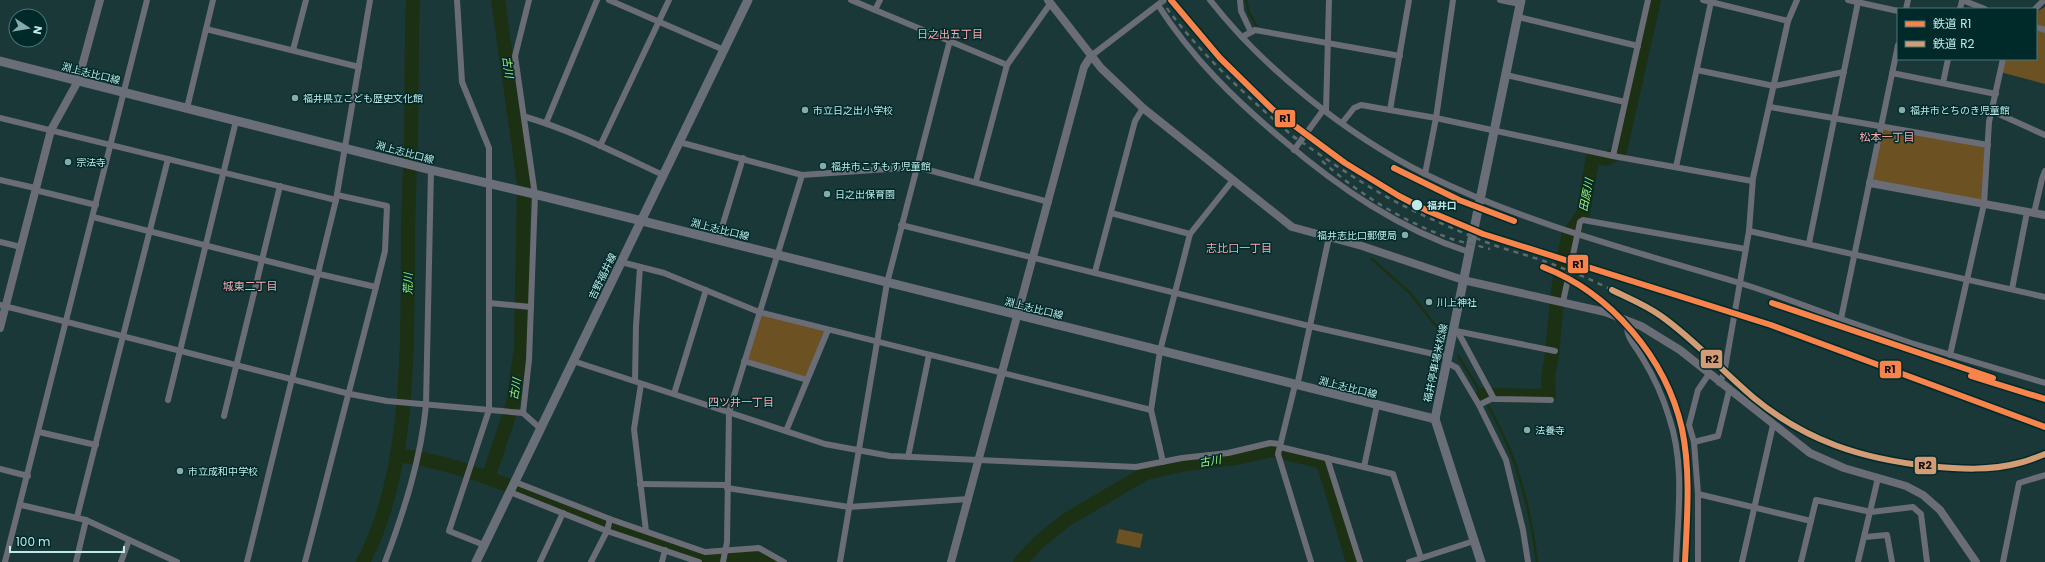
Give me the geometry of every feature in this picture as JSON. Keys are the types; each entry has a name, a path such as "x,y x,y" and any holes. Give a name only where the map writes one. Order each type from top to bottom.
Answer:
{"main road":[{"name":"吉野福井線","path":"476,562 748,0"},
{"name":"福井停車場米松線","path":"1481,562 1435,419 1447,360 1455,331 1463,280 1521,2"},
{"name":"淵上志比口線","path":"0,61 431,170 776,254 1377,406 1435,419"}],"street":[{"path":"0,328 3,306 21,247 51,130 78,81 100,0"},
{"path":"5,562 21,505 147,0"},
{"path":"187,108 213,0"},
{"path":"293,50 306,0"},
{"path":"247,562 337,198 370,0"},
{"path":"457,0 462,82 489,148 489,410 450,531 484,545"},
{"path":"520,413 529,360 529,193 526,117 515,56 529,0"},
{"path":"546,123 597,0"},
{"path":"609,0 724,50"},
{"path":"600,146 669,0"},
{"path":"851,0 1007,65"},
{"path":"875,10 880,0"},
{"path":"952,562 1084,67 1091,56 1164,0"},
{"path":"1210,0 1242,37 1298,89 1366,140 1425,174 1480,198 1576,233 1739,283 1910,343 2045,383"},
{"path":"1240,0 1241,11 1251,32"},
{"path":"1294,150 1325,110 1329,0"},
{"path":"1390,110 1409,0"},
{"path":"1425,174 1436,118 1453,0"},
{"path":"1500,0 1521,2"},
{"path":"1613,156 1648,0"},
{"path":"1703,0 1788,21"},
{"path":"1720,383 1724,374 1749,231 1752,181 1770,107 1788,21 1797,0"},
{"path":"1848,0 1897,11"},
{"path":"1962,0 1982,8"},
{"path":"2036,8 2044,0"},
{"path":"976,181 1007,65 1049,2 1101,68 1143,108 1292,227 1362,246 1463,280 1564,302 1626,319 1664,339 1801,447 1828,462 1906,486 1930,501 1943,514 1972,561"},
{"path":"1676,167 1711,2"},
{"path":"1810,243 1858,2"},
{"path":"1158,5 1186,46 1217,81 1245,108 1294,150 1331,179 1373,207 1417,232 1469,252"},
{"path":"1518,17 1638,46"},
{"path":"206,29 359,67"},
{"path":"1242,37 1255,30 1400,56"},
{"path":"840,562 887,283 950,40"},
{"path":"1841,319 1897,50"},
{"path":"1943,84 1948,60"},
{"path":"1950,354 1984,204 1992,111 2003,60"},
{"path":"1697,70 1774,86 1844,72"},
{"path":"1892,74 1996,94"},
{"path":"1506,75 1625,102"},
{"path":"1342,123 1354,108 1361,105 1494,129 1613,156 1752,181"},
{"path":"1770,107 1988,145"},
{"path":"1095,272 1135,121 1143,108"},
{"path":"1992,111 2045,135"},
{"path":"526,117 546,123 663,175"},
{"path":"0,118 280,186 337,198 387,206 385,251 350,394 305,562"},
{"path":"168,400 236,121"},
{"path":"679,142 802,174 917,167 976,181 1049,202"},
{"path":"718,240 743,158"},
{"path":"77,517 168,159"},
{"path":"385,562 400,522 424,431 426,405 431,170"},
{"path":"2012,289 2031,213 2045,171"},
{"path":"723,562 726,552 729,412 776,254 802,174"},
{"path":"0,180 96,205"},
{"path":"1163,462 1151,410 1160,351 1190,234 1233,180"},
{"path":"1870,183 2045,215"},
{"path":"224,416 280,186"},
{"path":"1111,214 1190,234"},
{"path":"93,217 376,287"},
{"path":"1564,302 1576,233 1580,222 1586,220 1745,249"},
{"path":"901,225 1447,360 1457,368 1480,405 1506,460 1523,530 1528,562"},
{"path":"1749,231 1810,243 2045,297"},
{"path":"1310,562 1278,454 1296,385 1329,237"},
{"path":"0,242 21,247"},
{"path":"621,262 664,273 759,312 1151,410"},
{"path":"640,267 636,326 638,382 634,429 646,531"},
{"path":"674,394 706,290"},
{"path":"489,303 529,307"},
{"path":"3,306 350,394 387,401 520,413 541,429"},
{"path":"1626,319 1628,337 1643,358 1652,376 1669,417 1675,437 1680,478 1676,562"},
{"path":"786,431 828,330"},
{"path":"1455,331 1555,351"},
{"path":"1455,331 1492,398"},
{"path":"908,457 929,355"},
{"path":"573,361 825,444 890,456 1136,467 1228,453 1270,443 1280,445 1393,474 1421,558"},
{"path":"744,361 807,380"},
{"path":"1698,562 1698,494 1694,442 1689,425 1698,390 1709,374"},
{"path":"1694,442 1718,436 1730,391"},
{"path":"1480,405 1492,398 1551,400"},
{"path":"1364,467 1377,406"},
{"path":"1742,562 1773,425"},
{"path":"39,432 96,445"},
{"path":"1327,458 1360,562"},
{"path":"0,469 28,476"},
{"path":"2003,562 2019,483 2045,475"},
{"path":"1858,562 1878,478"},
{"path":"515,482 610,519 705,552 726,552 759,548 784,562"},
{"path":"640,484 727,486 849,506 969,499"},
{"path":"510,492 607,531 699,562"},
{"path":"1698,494 1755,506 1811,521"},
{"path":"1803,562 1816,500 1871,512 1913,507 1921,514 1927,562"},
{"path":"21,505 86,520 177,562"},
{"path":"540,562 563,513"},
{"path":"591,562 607,531 610,519"},
{"path":"76,562 86,520"},
{"path":"1865,537 1887,535 1892,562"},
{"path":"121,562 129,540"},
{"path":"1409,562 1474,541"},
{"path":"662,562 664,550"}],"shaded area":[{"path":"2045,7 2045,84 2000,72 2003,60 2037,60 2037,11"},
{"path":"1881,126 1985,145 1984,204 1870,183"},
{"path":"759,312 828,330 807,380 744,361"},
{"path":"1119,529 1143,534 1140,548 1116,543"}],"waterway":[{"name":"荒川","path":"363,562 379,527 390,489 398,449 403,407 406,365 413,0"},
{"name":"古川","path":"498,0 524,183 521,348 513,404 488,478 700,556 716,558 757,555 762,556 770,562"},
{"path":"1246,0 1249,13 1257,26"},
{"name":"田原川","path":"1483,395 1549,396 1548,377 1552,355 1558,290 1568,236 1583,214 1593,156 1606,159 1620,151 1654,0"},
{"path":"1372,259 1410,293 1440,331"},
{"path":"1458,356 1488,406 1513,458 1528,510 1537,562"},
{"name":"古川","path":"1020,562 1039,542 1066,520 1146,473 1186,464 1237,458 1272,450 1323,462 1353,562"},
{"path":"398,455 443,464 488,478"}],"railway":[{"path":"1161,0 1191,38 1224,74 1296,139"},
{"path":"1293,136 1358,180 1409,209 1483,241 1547,262 1580,275 1632,300 1681,332 1739,385 1773,413 1793,426 1835,446 1880,459 1939,467 1962,468 2006,466 2017,464 2045,454"},
{"path":"1322,161 1367,196 1400,216 1452,239 1490,249"},
{"path":"1539,266 1565,278 1588,292 1611,310 1648,352 1662,376 1674,402 1685,445 1688,495 1685,562"}],"rail line":[{"name":"R1","path":"1171,0 1220,58 1272,109 1345,163 1399,196 1428,211 1483,234 1771,325 2045,427"},
{"name":"R1","path":"1394,168 1459,200 1514,221"},
{"name":"R1","path":"1543,267 1568,279 1591,293 1613,311 1632,331 1649,353 1663,377 1674,403 1685,445 1688,495 1685,562"},
{"name":"R2","path":"1612,290 1649,308 1673,325 1697,345 1742,388 1774,413 1794,426 1836,446 1858,453 1904,463 1963,468 2008,466 2045,454"},
{"name":"R1","path":"1772,303 1993,378"},
{"name":"R1","path":"1971,376 2045,399"}],"place":[{"name":"福井県立こども歴史文化館","path":"295,98"},
{"name":"市立日之出小学校","path":"805,110"},
{"name":"福井市とちのき児童館","path":"1902,110"},
{"name":"宗法寺","path":"68,162"},
{"name":"福井市こすもす児童館","path":"823,166"},
{"name":"日之出保育園","path":"827,194"},
{"name":"福井口","path":"1417,205"},
{"name":"福井志比口郵便局","path":"1405,235"},
{"name":"川上神社","path":"1429,302"},
{"name":"法養寺","path":"1527,430"},
{"name":"市立成和中学校","path":"180,471"}],"district":[{"name":"日之出五丁目","path":"950,34"},
{"name":"松本一丁目","path":"1887,137"},
{"name":"志比口一丁目","path":"1239,248"},
{"name":"城東二丁目","path":"250,286"},
{"name":"四ツ井一丁目","path":"741,402"}]}
